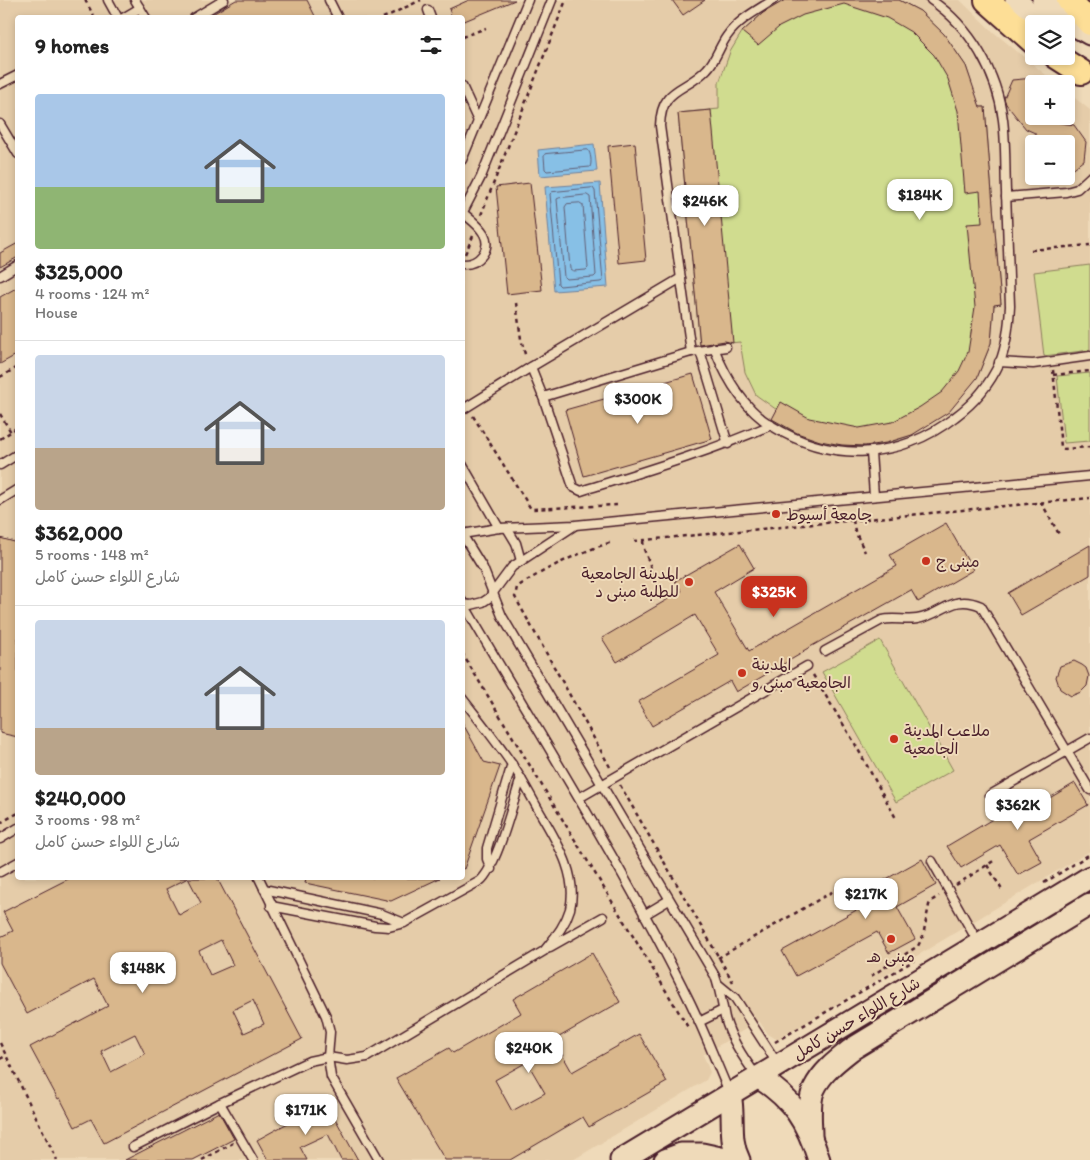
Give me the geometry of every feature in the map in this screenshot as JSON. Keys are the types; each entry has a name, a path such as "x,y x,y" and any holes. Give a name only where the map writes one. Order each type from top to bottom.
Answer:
{"main road":[{"path":"987,0 1025,34"},
{"path":"1016,0 1090,23"},
{"path":"1047,9 1090,34"},
{"path":"1075,62 1086,76"},
{"path":"1070,65 1086,76"},
{"name":"شارع اللواء حسن كامل","path":"621,1160 1090,877"},
{"name":"شارع اللواء حسن كامل","path":"811,1136 813,1090 836,1060 1090,904"},
{"path":"758,1077 778,1091 795,1108 811,1136 819,1160"},
{"path":"730,1094 732,1137 739,1160"},
{"path":"665,1160 681,1154 702,1154 730,1160"}],"lane":[{"path":"108,0 116,15"},
{"path":"135,0 144,15"},
{"path":"199,15 224,0"},
{"path":"329,0 336,15"},
{"path":"465,210 481,177 552,0"},
{"path":"691,352 660,126 662,109 673,92 698,77 710,67 726,37 736,24 773,0"},
{"path":"714,348 724,371 736,391 747,404 771,425 802,442 836,451 871,452 906,445 938,430 966,409 979,395 999,362 1006,344 1009,325 1010,306 1003,121 992,76 977,48 958,24 930,0"},
{"path":"465,153 526,1"},
{"path":"128,15 140,8"},
{"path":"0,84 15,76"},
{"path":"465,93 478,121"},
{"path":"0,124 15,149"},
{"path":"1006,197 1072,191 1090,177"},
{"path":"465,216 484,233 486,240 484,253 474,262 465,263"},
{"path":"0,276 15,267"},
{"path":"465,409 530,367 681,278"},
{"path":"543,397 691,352 726,346"},
{"path":"700,350 728,444"},
{"path":"999,362 1033,364 1090,356"},
{"path":"530,367 543,397 573,488 581,491 728,444 771,425"},
{"path":"871,452 874,496"},
{"path":"0,465 15,456"},
{"path":"465,469 499,528"},
{"path":"465,534 499,528 576,525 1090,476"},
{"path":"0,500 15,491"},
{"path":"465,604 470,605 483,602 505,575 521,561 576,525"},
{"path":"507,528 516,543 521,561"},
{"path":"465,537 484,568 502,616 708,964 718,984 728,1028 739,1052 758,1077"},
{"path":"825,651 882,620 920,618 955,603 976,603 981,606 1090,790"},
{"path":"465,606 579,798 644,915 699,1022 730,1094"},
{"path":"579,798 807,666"},
{"path":"465,702 521,778 562,852 569,870 571,888 570,907 564,924 544,950"},
{"path":"990,796 1090,738"},
{"path":"491,869 487,859 487,848 512,764"},
{"path":"271,906 382,927 404,923 480,881 491,869 521,778"},
{"path":"0,838 15,830"},
{"path":"932,861 979,944"},
{"path":"0,872 15,864"},
{"path":"259,880 326,1016 331,1040 328,1057 334,1085 379,1160"},
{"path":"264,889 382,914 404,923"},
{"path":"644,915 669,900"},
{"path":"133,1147 309,1061 328,1057 347,1060 367,1057 544,950 603,917"},
{"path":"718,984 735,998 778,1065"},
{"path":"699,1022 723,1010"},
{"path":"220,1103 241,1139 250,1159"}],"path":[{"path":"85,0 93,15"},
{"path":"389,15 421,0"},
{"path":"465,256 566,0"},
{"path":"465,35 486,28"},
{"path":"1031,250 1090,245"},
{"path":"516,303 522,346 530,367"},
{"path":"0,377 15,369"},
{"path":"1090,371 1053,375 1061,447 1063,449 1090,446"},
{"path":"465,409 530,509 618,506"},
{"path":"0,414 11,432"},
{"path":"0,439 15,429"},
{"path":"634,541 1090,498"},
{"path":"1041,502 1060,536"},
{"path":"853,520 855,531 865,552"},
{"path":"643,540 644,549 654,576"},
{"path":"465,658 689,1029"},
{"path":"807,666 854,742 897,820"},
{"path":"0,823 15,815"},
{"path":"1042,883 1090,854"},
{"path":"871,976 918,946 923,936 929,905 932,901 995,860"},
{"path":"987,865 1002,890"},
{"path":"708,964 849,882"},
{"path":"771,1042 776,1042 920,957"},
{"path":"0,1043 57,1160"},
{"path":"0,1059 6,1056"},
{"path":"202,1160 241,1139"}],"shaded area":[{"name":"جامعة أسيوط","path":"0,0 960,0 991,30 1025,58 1025,65 1034,65 1046,75 1025,75 1025,125 1075,125 1075,98 1090,110 1090,851 778,1040 768,1034 759,1021 757,1022 703,1055 710,1072 706,1080 573,1160 0,1160"}],"green space":[{"path":"785,0 899,0 920,11 944,34 966,66 979,107 985,107 1001,304 994,305 991,343 977,378 912,435 874,447 831,445 800,436 772,420 777,410 756,395 745,372 740,342 700,346 678,113 719,109 719,83 730,52 742,32 763,13"},
{"path":"1090,265 1090,350 1044,356 1034,272"},
{"path":"1090,373 1090,441 1064,443 1057,376"},
{"path":"880,640 953,770 896,802 822,672"}],"water":[{"path":"594,144 597,171 540,176 538,150"},
{"path":"600,183 608,287 554,291 545,187"}],"building":[{"path":"236,0 307,0 314,15 211,15"},
{"path":"469,0 515,0 465,21 465,15 451,15 449,9"},
{"path":"672,0 705,0 683,15"},
{"path":"785,0 899,0 920,11 944,34 966,66 980,107 985,107 1001,304 994,305 991,343 977,378 949,412 912,435 886,443 865,446 842,445 820,441 797,433 772,419 781,402 809,418 859,428 892,422 920,407 942,392 959,371 968,352 975,307 967,224 982,223 980,191 965,193 958,111 948,79 934,55 911,32 887,18 844,4 803,15 779,27 758,45 742,32 763,13"},
{"path":"1025,79 1025,125 1074,125 1086,142 1084,160 1075,167 1075,135 1035,135 1035,133 1026,129 1006,104 1004,98 1012,80"},
{"path":"711,110 733,343 725,341 700,345 678,113"},
{"path":"635,143 646,260 619,263 608,146"},
{"path":"530,183 542,290 507,294 496,187"},
{"path":"15,245 15,259 0,267 0,253"},
{"path":"15,289 15,356 0,364 0,297"},
{"path":"693,374 712,439 584,476 565,410"},
{"path":"946,523 973,570 918,602 911,590 803,651 736,692 730,681 652,726 638,702 719,655 695,615 617,662 602,638 682,591 675,581 740,544 754,568 714,592 749,651 897,566 890,555"},
{"path":"0,538 15,542 15,736 0,733"},
{"path":"1090,545 1090,575 1021,615 1008,593"},
{"path":"1074,661 1086,668 1089,676 1087,686 1081,692 1071,696 1060,689 1056,677 1060,666"},
{"path":"465,727 484,762 500,766 465,866"},
{"path":"1075,783 1088,805 1029,839 1042,862 1018,875 1000,845 961,868 947,846 1013,807 1019,816"},
{"path":"922,859 936,885 897,907 915,939 889,953 877,932 796,976 782,951 862,907 856,896"},
{"path":"66,880 184,880 166,889 179,915 201,903 189,880 218,880 302,1039 104,1143 91,1119 75,1127 30,1047 108,1006 94,979 27,1014 0,963 0,937 13,931 3,912","holes":["221,940 233,965 210,975 199,951","253,1000 264,1024 244,1033 233,1010","135,1034 145,1054 111,1072 101,1051"]},
{"path":"306,880 436,880 391,901 305,883"},
{"path":"592,953 620,1002 554,1040 572,1072 639,1034 667,1082 589,1127 583,1117 510,1160 445,1160 396,1078 449,1048 453,1053 521,1013 513,999","holes":["527,1062 545,1093 512,1111 495,1080"]},
{"path":"326,1102 358,1160 341,1160 328,1134 300,1147 307,1160 268,1160 257,1140"},
{"path":"219,1112 234,1139 193,1160 125,1160"}],"place":[{"name":"جامعة أسيوط","path":"776,514"},
{"name":"مبنى ج","path":"926,561"},
{"name":"المدينة الجامعية للطلبة مبنى د","path":"689,582"},
{"name":"المدينة الجامعية مبنى و","path":"742,673"},
{"name":"ملاعب المدينة الجامعية","path":"894,739"},
{"name":"مبنى هـ","path":"891,939"}]}
